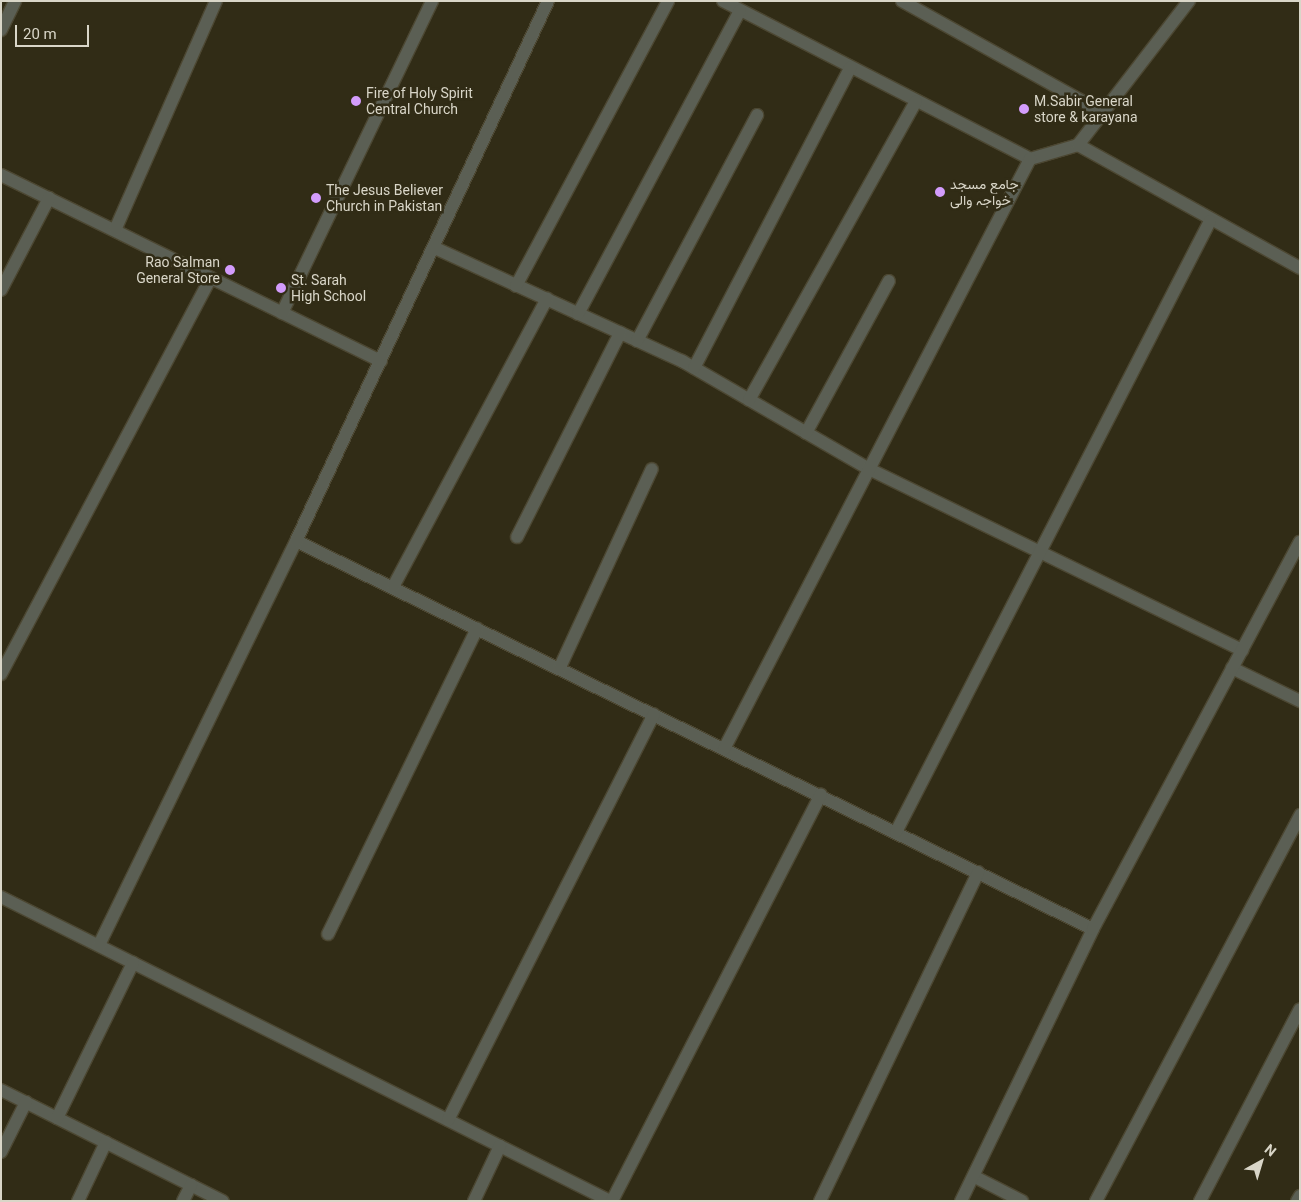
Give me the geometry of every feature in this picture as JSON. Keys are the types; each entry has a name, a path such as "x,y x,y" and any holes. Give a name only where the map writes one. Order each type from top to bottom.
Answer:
{"street":[{"path":"1,30 15,1"},
{"path":"115,230 216,1"},
{"path":"282,313 432,1"},
{"path":"98,945 296,541 435,248 548,1"},
{"path":"516,286 668,1"},
{"path":"723,1 1030,159 1078,145 1189,1"},
{"path":"902,1 1104,112"},
{"path":"578,314 740,10"},
{"path":"694,368 851,67"},
{"path":"749,400 916,101"},
{"path":"636,340 757,115"},
{"path":"1078,145 1210,221 1300,268"},
{"path":"724,749 1030,159"},
{"path":"1,175 381,362"},
{"path":"1,290 50,198"},
{"path":"896,832 1041,555 1210,221"},
{"path":"435,248 694,368 869,469 1041,555 1242,650"},
{"path":"1,674 211,278"},
{"path":"806,433 889,281"},
{"path":"393,587 547,300"},
{"path":"517,537 620,333"},
{"path":"560,667 652,469"},
{"path":"296,541 560,667 1093,929"},
{"path":"961,1201 975,1177 1093,929 1300,542"},
{"path":"328,934 478,628"},
{"path":"1232,668 1300,701"},
{"path":"448,1120 654,714"},
{"path":"1,897 611,1201 821,795"},
{"path":"1096,1201 1300,814"},
{"path":"820,1201 978,872"},
{"path":"57,1118 133,962"},
{"path":"1200,1201 1300,1009"},
{"path":"1,1090 223,1201"},
{"path":"1,1152 26,1102"},
{"path":"78,1201 106,1142"},
{"path":"474,1201 500,1146"},
{"path":"975,1177 1022,1201"},
{"path":"183,1201 191,1185"},
{"path":"1297,1201 1300,1196"}],"place":[{"name":"Fire of Holy Spirit Central Church","path":"356,101"},
{"name":"M.Sabir General store & karayana","path":"1024,109"},
{"name":"جامع مسجد خواجہ والی","path":"940,192"},
{"name":"The Jesus Believer Church in Pakistan","path":"316,198"},
{"name":"Rao Salman General Store","path":"230,270"},
{"name":"St. Sarah High School","path":"281,288"}]}
